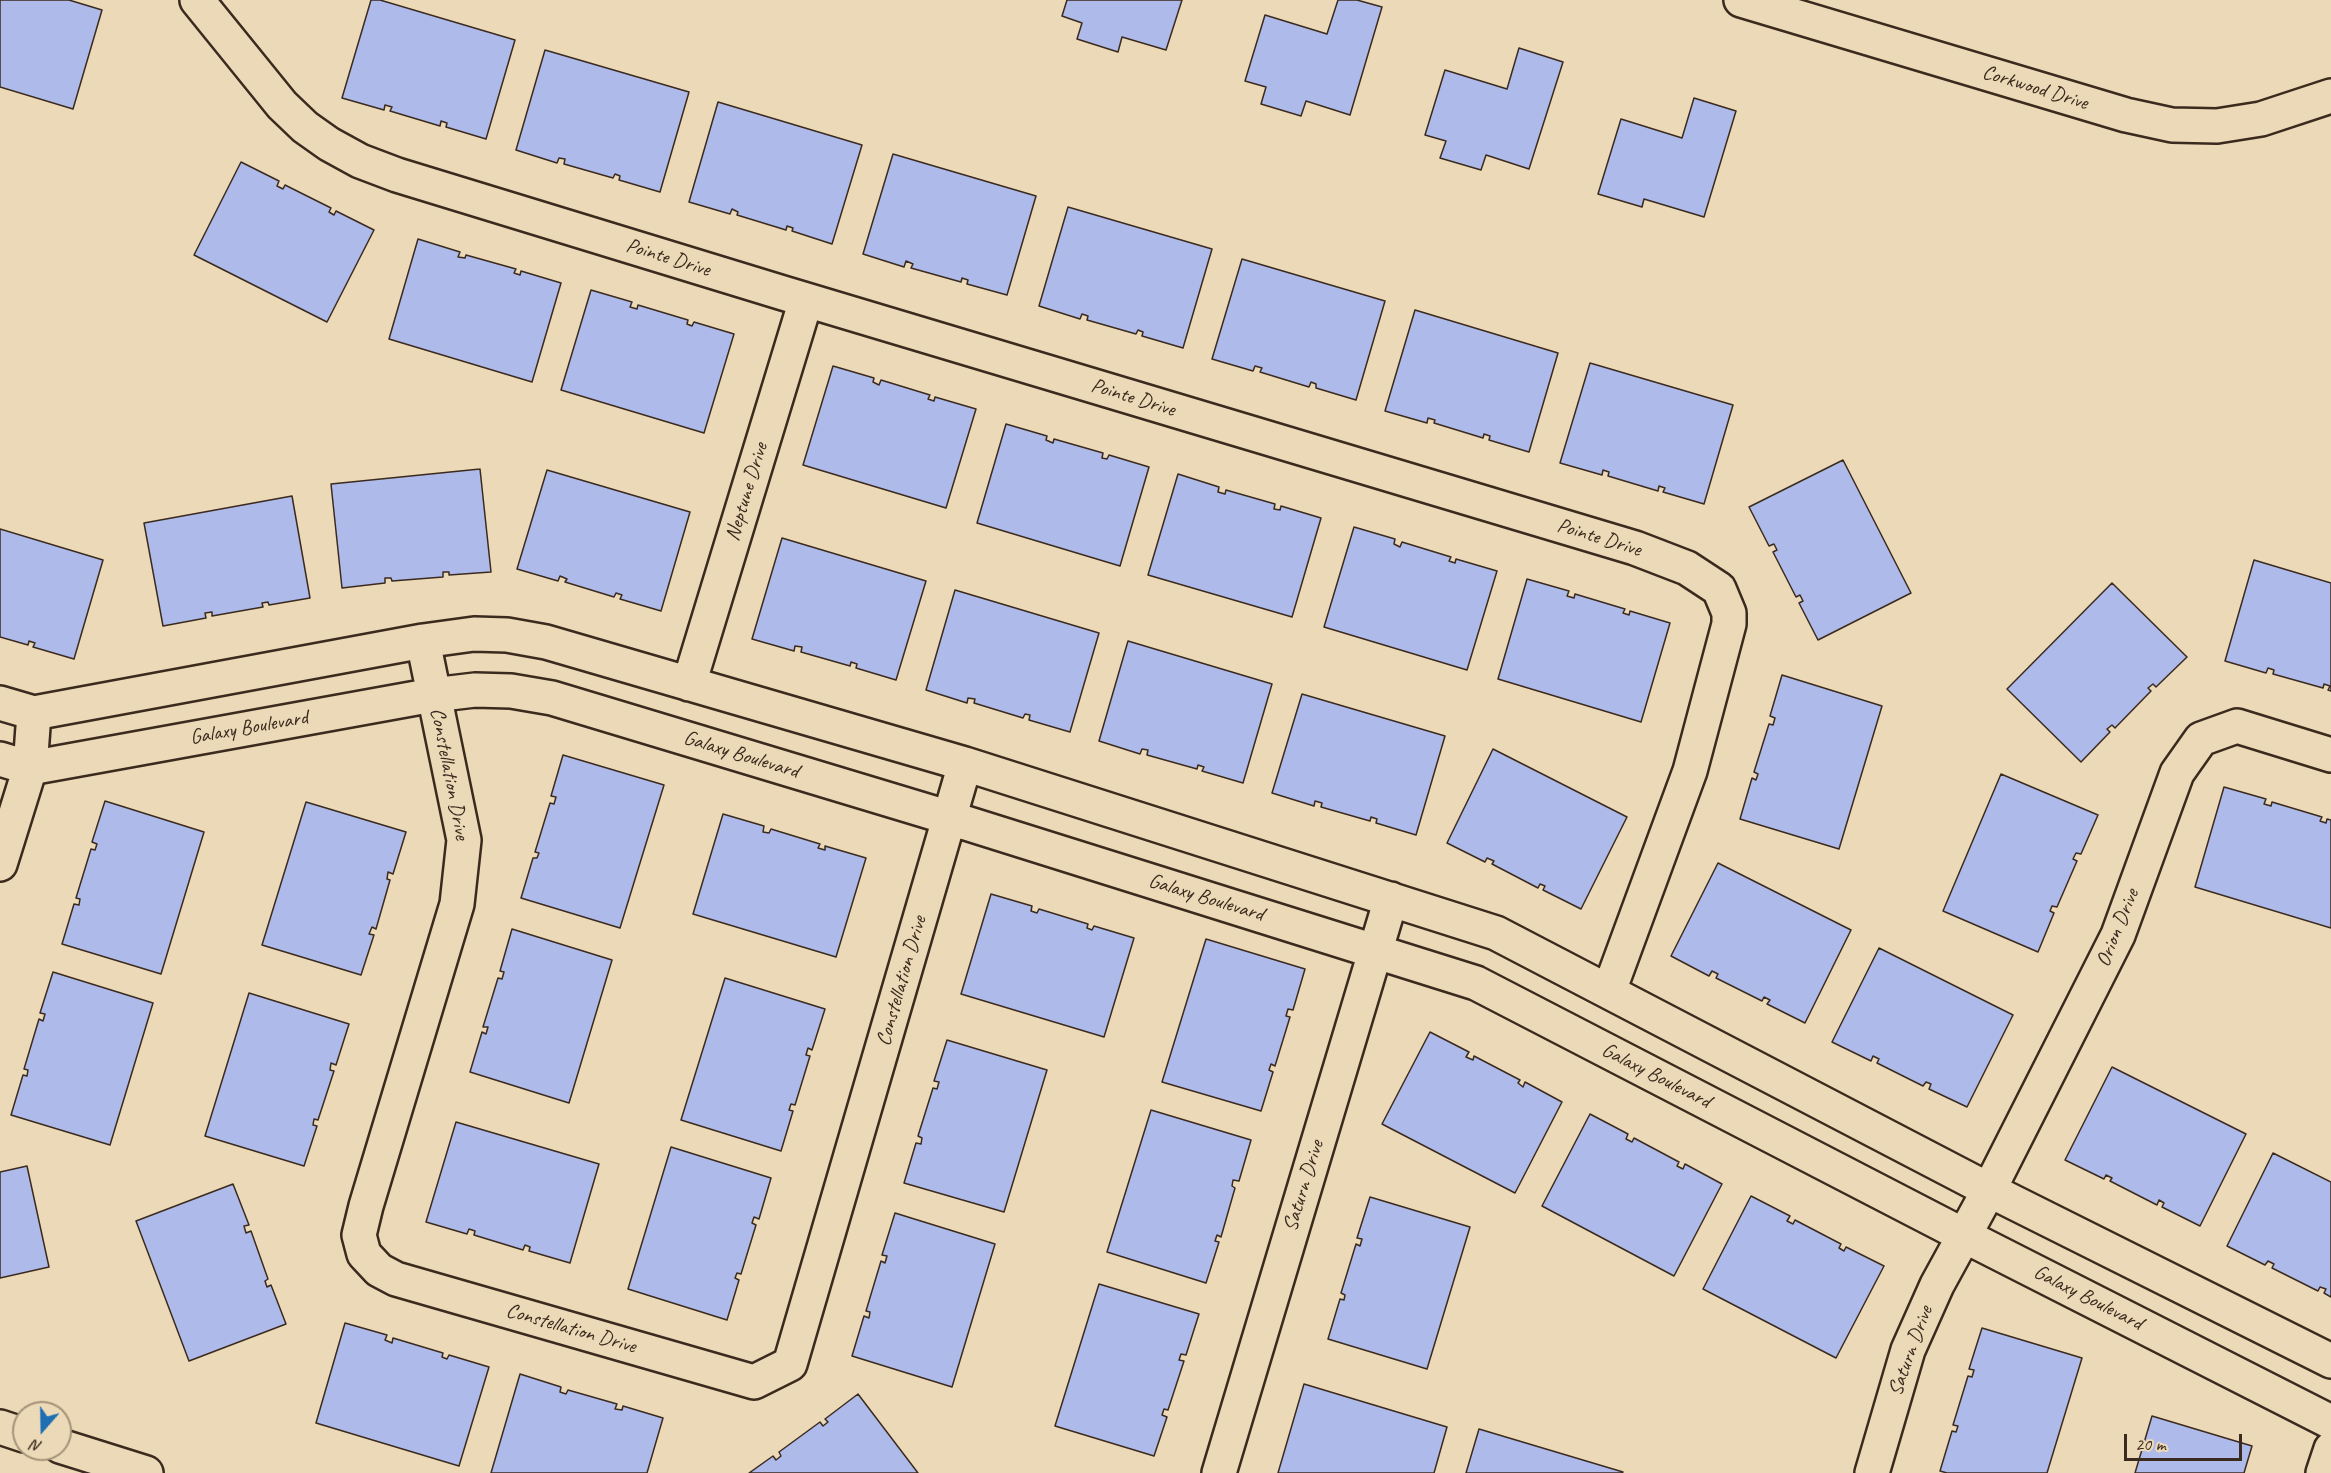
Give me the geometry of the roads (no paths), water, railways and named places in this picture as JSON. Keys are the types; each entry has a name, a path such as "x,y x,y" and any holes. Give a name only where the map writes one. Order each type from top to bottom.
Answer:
{"street":[{"name":"Pointe Drive","path":"197,0 282,105 313,133 360,161 397,175 806,300 1635,549 1687,568 1719,589 1729,613 1729,624 1690,771 1609,991"},
{"name":"Corkwood Drive","path":"1742,0 2126,115 2172,125 2217,126 2261,119 2331,96"},
{"name":"Neptune Drive","path":"689,684 806,300"},
{"path":"0,703 34,713 423,641 474,634 507,635 546,642 965,764 1496,933 1989,1190 2331,1361"},
{"name":"Constellation Drive","path":"423,641 464,840 458,904 366,1206 359,1235 364,1254 379,1270 396,1280 754,1382 790,1364 965,764"},
{"name":"Galaxy Boulevard","path":"15,763 433,695 476,690 510,691 552,698 950,818 1476,983 2331,1422"},
{"path":"0,864 15,763 34,713"},
{"name":"Orion Drive","path":"1963,1235 1989,1190 2118,935 2176,773 2201,739 2237,726 2331,755"},
{"name":"Saturn Drive","path":"1219,1473 1391,899"},
{"name":"Saturn Drive","path":"1872,1473 1908,1350 1937,1285 1963,1235"},
{"path":"2323,1473 2331,1449"},
{"path":"72,1450 146,1473"}]}
